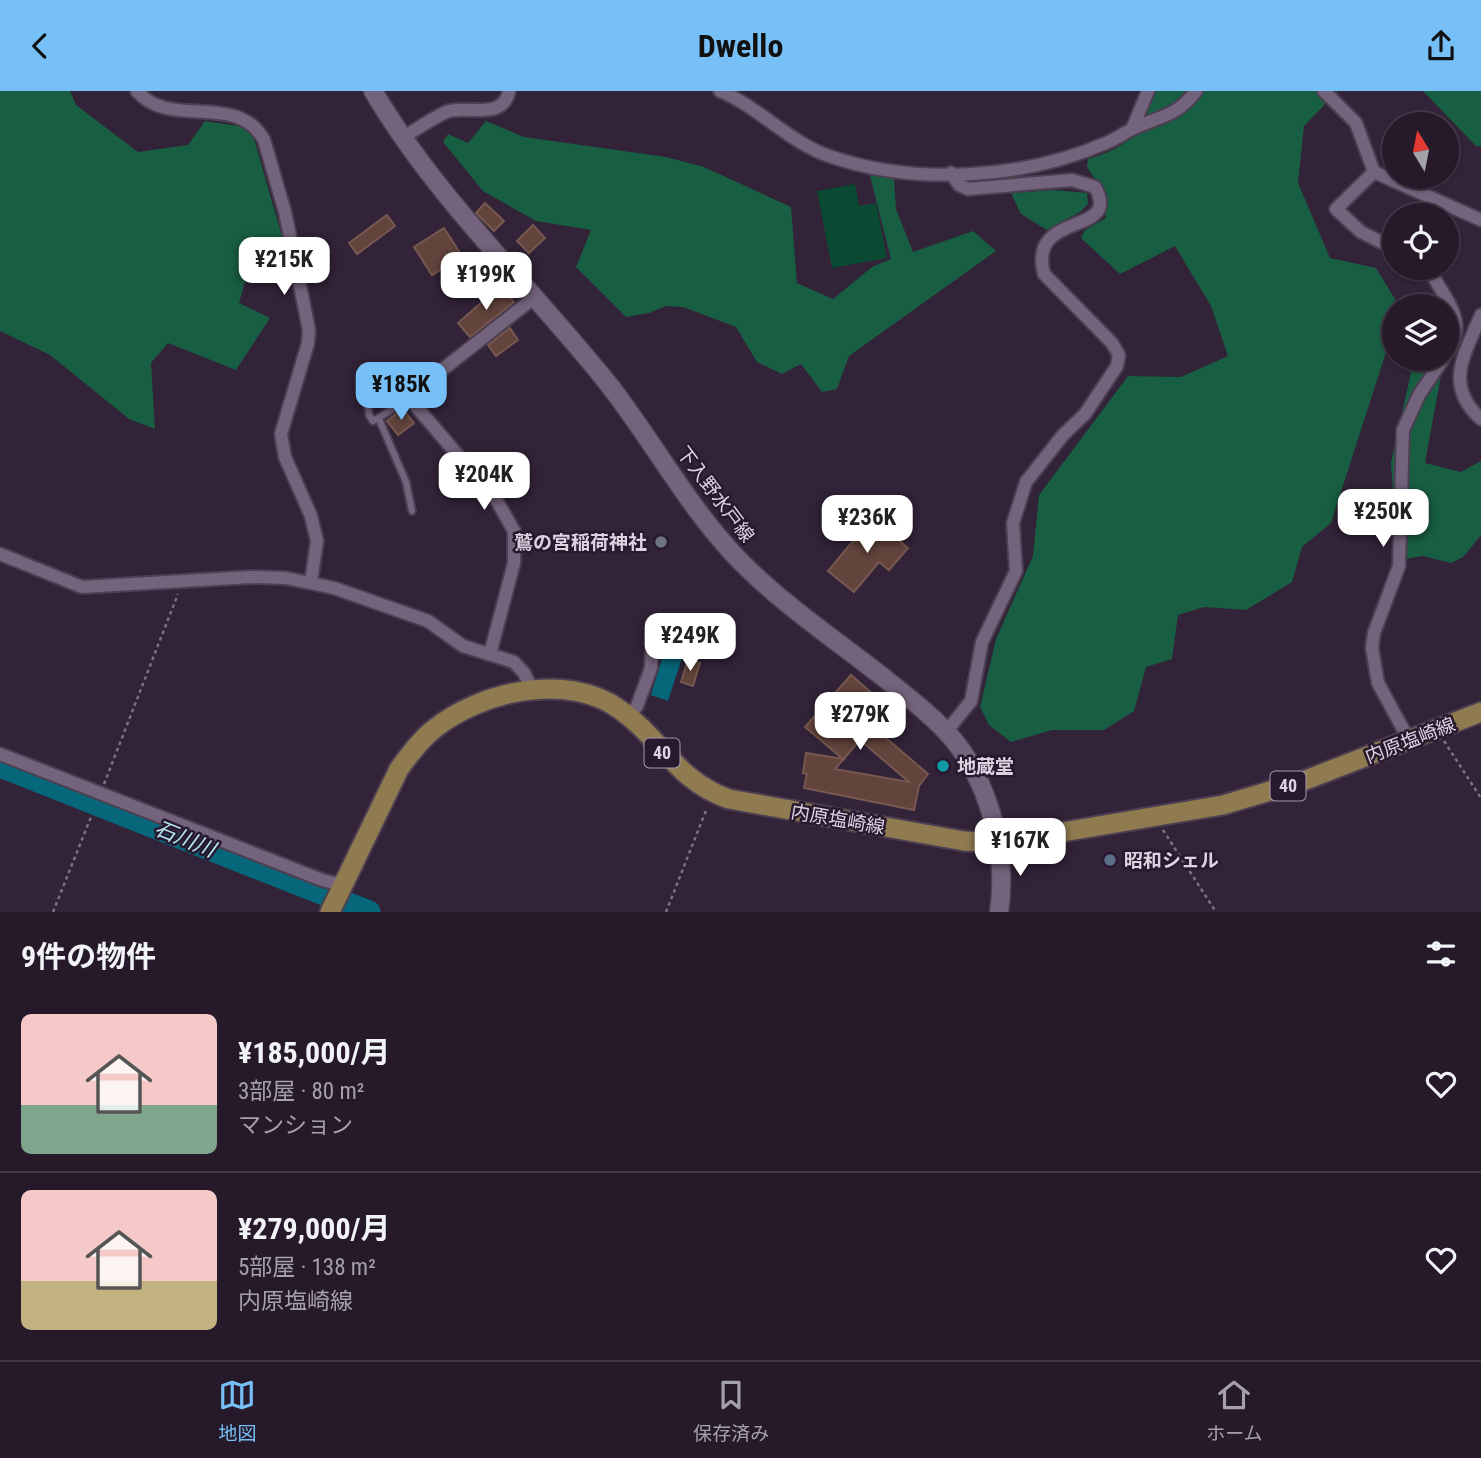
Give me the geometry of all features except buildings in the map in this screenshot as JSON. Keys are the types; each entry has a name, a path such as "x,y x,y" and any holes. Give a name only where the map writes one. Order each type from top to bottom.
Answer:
{"main road":[{"name":"下入野水戸線","path":"373,91 402,138 466,221 535,297 622,401 695,506 743,564 920,707 946,732 977,775 987,800 997,843 1001,885 999,912"},
{"name":"内原塩崎線","path":"337,898 399,769 421,741 463,711 494,699 533,691 561,689 588,694 611,704 629,717 679,770 713,793 756,804 964,841 997,843 1155,818 1281,788 1481,712"}],"street":[{"path":"137,91 151,104 163,109 205,110 240,117 258,130 264,140 289,229 309,330 308,343 281,434 285,457 311,516 317,541 311,582"},
{"path":"402,138 449,110 484,112 501,105 509,91"},
{"path":"720,91 753,108 826,155 902,171 951,173 999,171 1044,163 1107,143 1132,129 1182,109 1196,91"},
{"path":"1132,129 1148,91"},
{"path":"1324,91 1356,123 1374,172 1429,203"},
{"path":"1374,172 1336,209 1361,232 1382,242"},
{"path":"946,732 971,701 982,642 1016,571 1013,523 1026,482 1063,435 1085,414 1117,366 1119,355 1112,343 1044,274 1041,263 1048,240 1056,232 1089,221 1096,215 1100,199 1095,187 1072,180 968,190 959,185 951,173"},
{"path":"1459,214 1481,219"},
{"path":"490,654 514,563 514,531 497,501 415,405 413,397 419,388 535,297"},
{"path":"1481,315 1458,373 1466,402 1481,419"},
{"path":"1409,740 1378,683 1372,648 1374,633 1399,566 1403,430 1419,395 1435,371"},
{"path":"0,554 82,587 251,577 311,582 428,621 463,646 514,662 524,673 533,691"},
{"path":"629,717 637,706 651,668 653,623"},
{"path":"0,754 322,880 337,898"}],"lane":[{"path":"365,372 369,415 373,421 413,397"},
{"path":"379,419 406,482 412,511"}],"path":[{"path":"100,793 183,581"},
{"path":"1436,730 1481,798"},
{"path":"666,912 713,793"},
{"path":"53,912 91,817"},
{"path":"1155,818 1216,912"}],"green space":[{"path":"0,91 70,91 76,105 138,152 188,145 205,121 251,128 283,240 254,251 239,303 270,318 236,370 168,343 151,363 155,429 129,419 50,355 0,331"},
{"path":"1155,91 1338,91 1304,126 1298,183 1330,258 1376,268 1392,294 1382,294 1382,365 1331,523 1302,547 1292,582 1246,610 1204,607 1178,615 1172,659 1146,667 1134,711 1104,730 1052,730 1011,742 989,725 980,707 996,639 1033,556 1039,495 1128,376 1181,377 1228,356 1211,306 1175,246 1120,274 1081,238 1085,230 1106,218 1099,185 1087,167 1088,159 1104,154 1125,142 1144,117"},
{"path":"1423,91 1481,91 1481,146 1476,146 1460,129 1460,112 1443,112"},
{"path":"486,121 524,137 666,157 704,167 791,207 797,283 833,299 872,267 891,259 869,172 894,179 896,209 913,252 973,231 996,251 849,356 837,389 822,392 801,364 782,374 757,362 736,327 683,307 666,306 649,313 626,317 576,267 591,230 536,221 483,191 443,142 448,134 468,143"},
{"path":"855,184 859,206 876,203 887,258 832,268 817,191"},
{"path":"1054,190 1087,193 1088,204 1080,212 1047,230 1021,214 1011,193"},
{"path":"1411,371 1442,371 1425,463 1461,472 1481,461 1481,535 1463,557 1451,563 1423,556 1397,560 1391,462"}],"water":[{"path":"664,652 682,658 668,701 651,695"}],"waterway":[{"name":"石川川","path":"0,766 369,912"}],"place":[{"name":"鷲の宮稲荷神社","path":"661,542"},
{"name":"地蔵堂","path":"943,766"},
{"name":"昭和シェル","path":"1110,860"}]}
